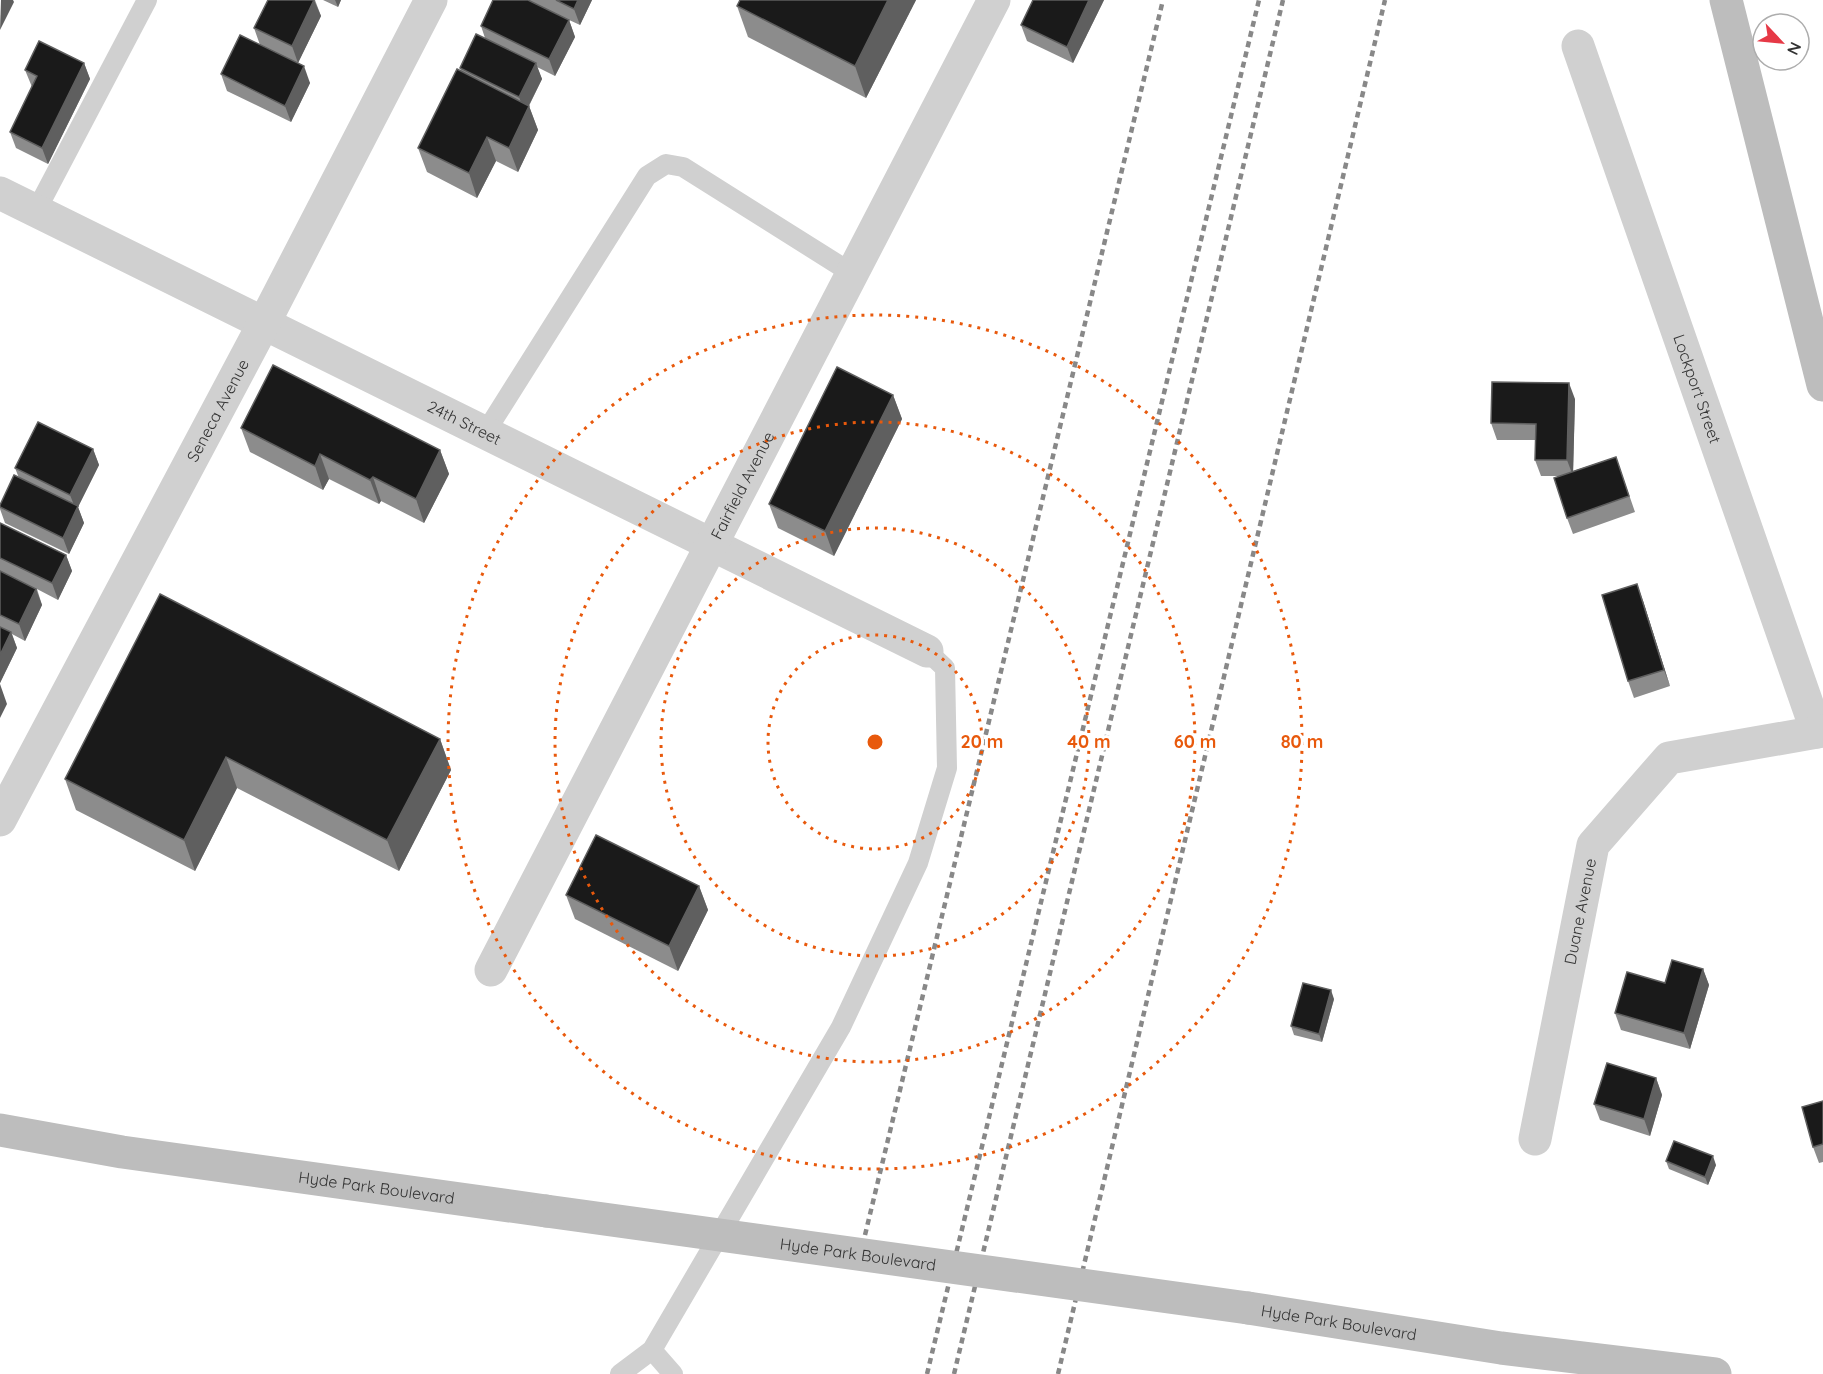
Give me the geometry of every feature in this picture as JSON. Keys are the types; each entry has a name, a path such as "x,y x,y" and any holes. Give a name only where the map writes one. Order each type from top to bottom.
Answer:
{"main road":[{"path":"1726,0 1823,385"},
{"name":"Hyde Park Boulevard","path":"0,1130 122,1152 1248,1308 1501,1348 1715,1374"}],"street":[{"name":"Seneca Avenue","path":"0,820 264,323 431,0"},
{"name":"Fairfield Avenue","path":"491,970 994,0"},
{"name":"Lockport Street","path":"1578,46 1820,731"},
{"name":"24th Street","path":"0,193 927,651"},
{"name":"Duane Avenue","path":"1535,1139 1593,845 1669,758 1820,731"}],"lane":[{"path":"36,211 147,0"},
{"path":"485,433 647,176 666,164 683,168 853,274"},
{"path":"620,1374 652,1350 841,1027 918,863 947,768 945,668 927,651"},
{"path":"652,1350 673,1374"}],"building":[{"path":"268,0 314,0 292,46 254,28"},
{"path":"493,0 528,0 569,20 549,59 481,26"},
{"path":"556,0 578,0 574,9"},
{"path":"740,0 888,0 855,66 737,6"},
{"path":"1033,0 1089,0 1067,47 1021,25"},
{"path":"476,34 536,63 519,97 460,68"},
{"path":"240,35 304,66 285,106 221,74"},
{"path":"39,41 84,63 42,148 10,132 37,76 25,70"},
{"path":"457,69 529,106 509,148 487,137 469,173 418,148"},
{"path":"273,365 440,450 416,499 373,477 370,480 320,454 315,466 241,428"},
{"path":"837,367 893,395 825,531 769,504"},
{"path":"1492,382 1569,383 1567,460 1535,460 1536,424 1491,423"},
{"path":"38,422 93,449 70,495 15,468"},
{"path":"1616,457 1629,496 1567,518 1554,478"},
{"path":"14,475 78,506 63,538 0,507"},
{"path":"0,523 66,555 52,583 0,558"},
{"path":"0,571 36,589 19,624 0,615"},
{"path":"1637,584 1664,670 1628,681 1602,595"},
{"path":"160,594 440,739 387,840 226,757 184,840 65,779"},
{"path":"0,627 11,632 0,655"},
{"path":"596,835 699,886 669,946 566,895"},
{"path":"1672,960 1703,969 1684,1033 1615,1013 1627,972 1665,983"},
{"path":"1303,983 1331,990 1319,1034 1291,1026"},
{"path":"1607,1063 1656,1078 1644,1119 1594,1104"},
{"path":"1823,1101 1823,1144 1813,1147 1802,1107"},
{"path":"1674,1141 1713,1156 1705,1177 1666,1161"}],"railway":[{"path":"865,1235 1163,0"},
{"path":"927,1374 1259,0"},
{"path":"954,1374 1283,0"},
{"path":"1058,1374 1385,0"}]}
